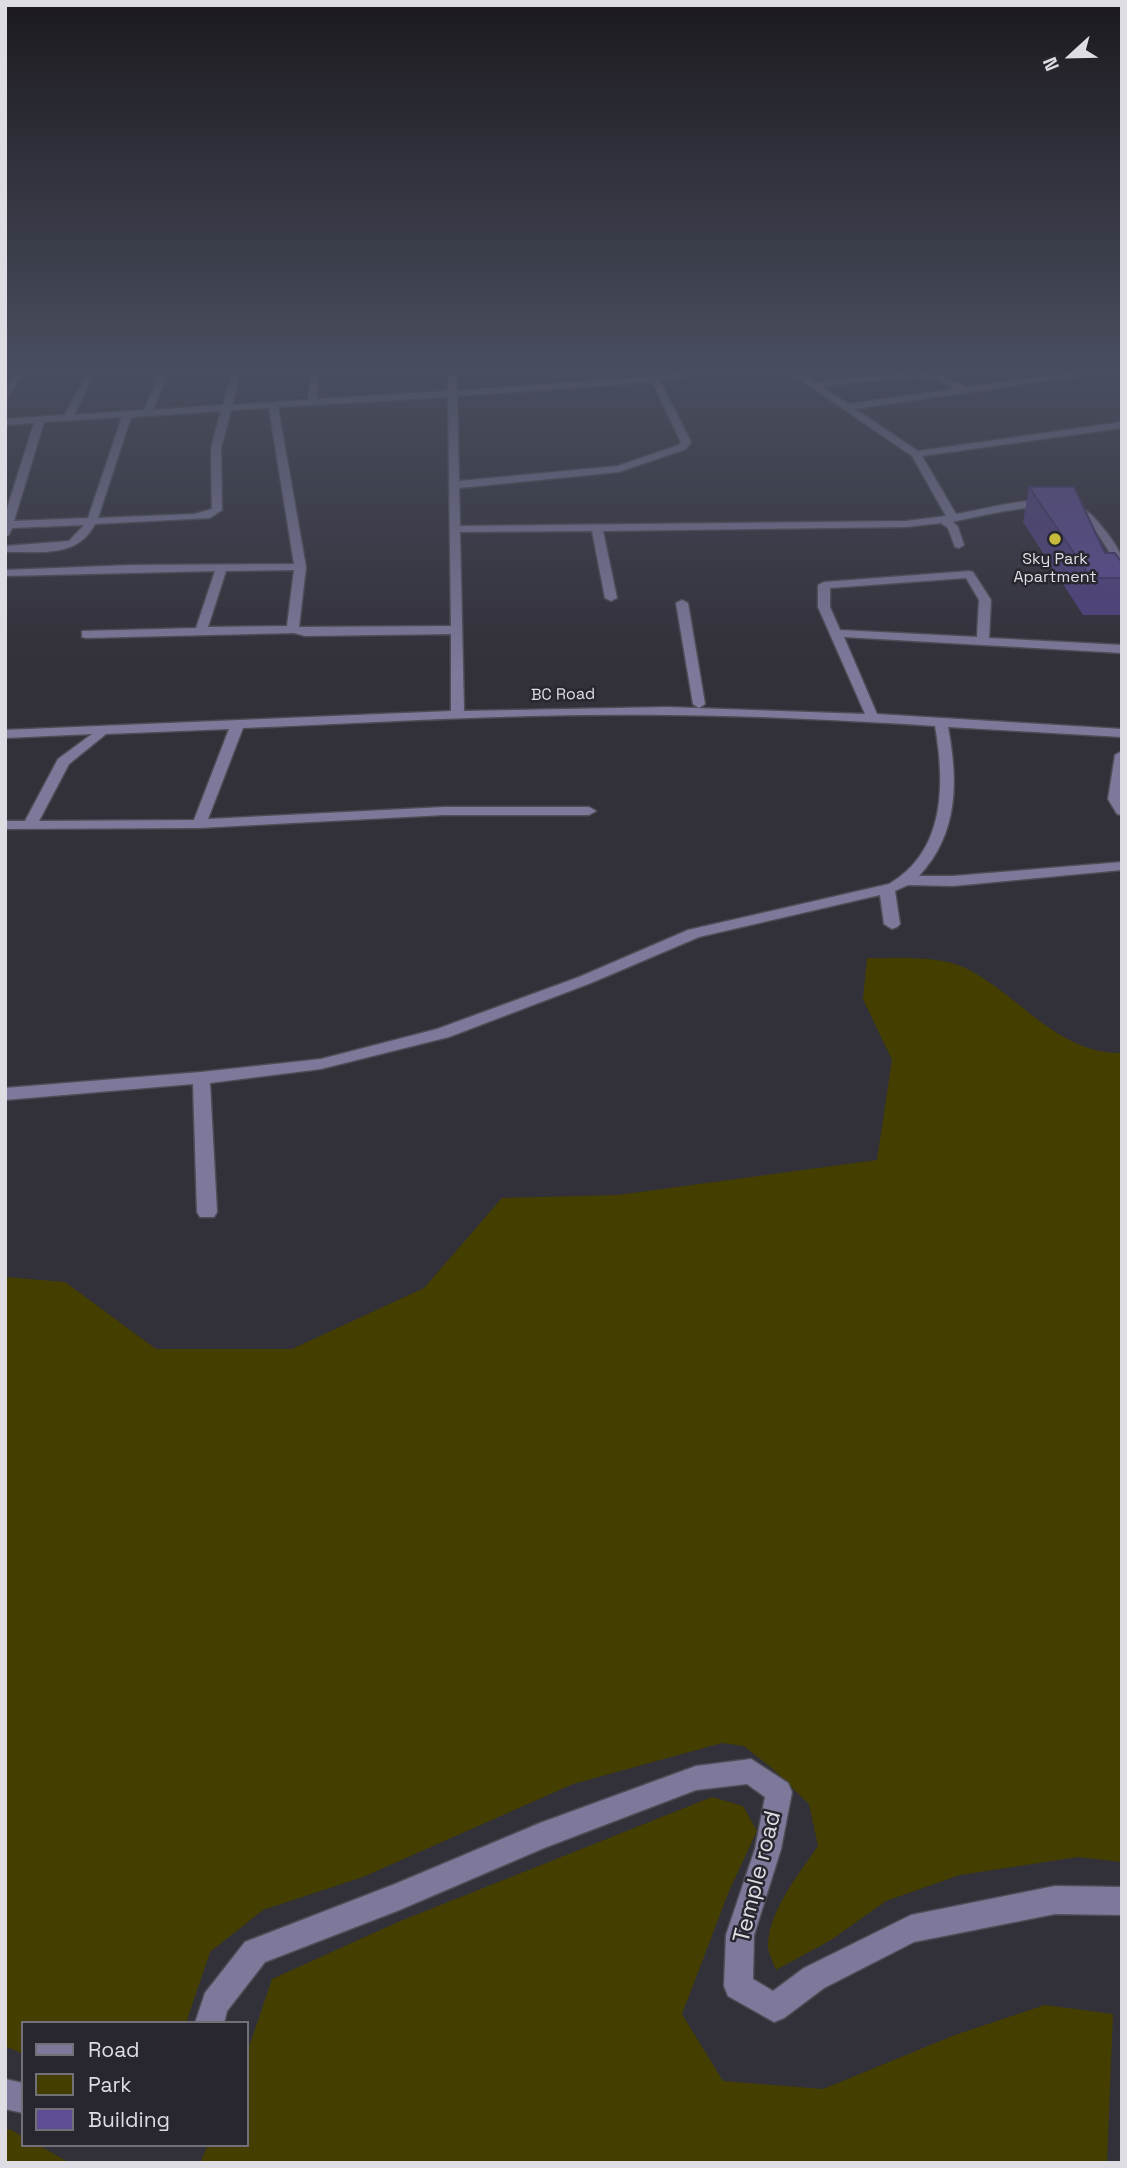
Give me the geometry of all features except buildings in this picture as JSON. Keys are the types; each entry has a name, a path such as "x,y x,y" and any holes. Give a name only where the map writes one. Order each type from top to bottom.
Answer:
{"street":[{"path":"24,470 6,527 194,517 214,513 217,510 216,470"},
{"path":"5,549 72,544 79,540 93,521 109,470"},
{"path":"284,470 300,567 292,624 294,629"},
{"path":"454,470 457,711"},
{"path":"454,485 607,470"},
{"path":"925,470 953,518"},
{"path":"455,529 906,524 1046,504 1065,506 1084,513 1122,563"},
{"path":"953,518 946,522 953,527 959,545"},
{"path":"597,528 611,598"},
{"path":"201,631 222,567"},
{"path":"5,573 300,567"},
{"path":"871,714 824,607 824,585 969,574 985,600 983,641"},
{"path":"682,603 699,704"},
{"path":"86,634 294,629 304,632 456,630"},
{"path":"836,633 1122,649"},
{"name":"BC Road","path":"5,734 579,703 699,704 1122,725"},
{"name":"BC Road","path":"5,724 457,711 667,711 871,714 941,723 1122,733"},
{"path":"199,824 238,723"},
{"path":"5,1094 201,1078 321,1064 424,1038 585,981 694,933 887,889 907,880 926,858 948,810 950,771 941,723"},
{"path":"30,825 63,762 69,755 91,745 103,729"},
{"path":"1122,755 1115,799 1122,811"},
{"path":"5,825 199,824 444,811 589,811"},
{"path":"907,880 953,881 1122,866"},
{"path":"887,889 892,924"},
{"path":"201,1078 207,1212"},
{"name":"Temple road","path":"210,2021 215,2003 255,1952 397,1897 540,1836 696,1778 751,1771 779,1792 768,1849 740,1935 738,1986 774,2008 814,1978 911,1930 1055,1900 1122,1901"}],"green space":[{"path":"867,958 948,962 973,972 1043,1023 1080,1045 1100,1051 1122,1053 1122,1862 1078,1857 960,1875 886,1901 831,1940 776,1970 768,1947 774,1918 787,1892 818,1846 809,1804 773,1769 744,1746 722,1743 573,1784 363,1877 263,1910 210,1952 187,2021 21,2021 21,2053 5,2046 5,1277 65,1282 156,1349 292,1349 424,1288 502,1198 618,1195 877,1160 892,1060 863,999"},
{"path":"712,1797 743,1806 757,1831 729,1891 682,2014 723,2081 823,2089 955,2035 1045,2005 1113,2014 1107,2163 200,2163 207,2147 248,2147 248,2050 272,1979 398,1922"},
{"path":"10,2129 21,2136 21,2147 42,2147 70,2163 5,2163 5,2130"}],"place":[{"name":"Sky Park Apartment","path":"1055,539"}]}
